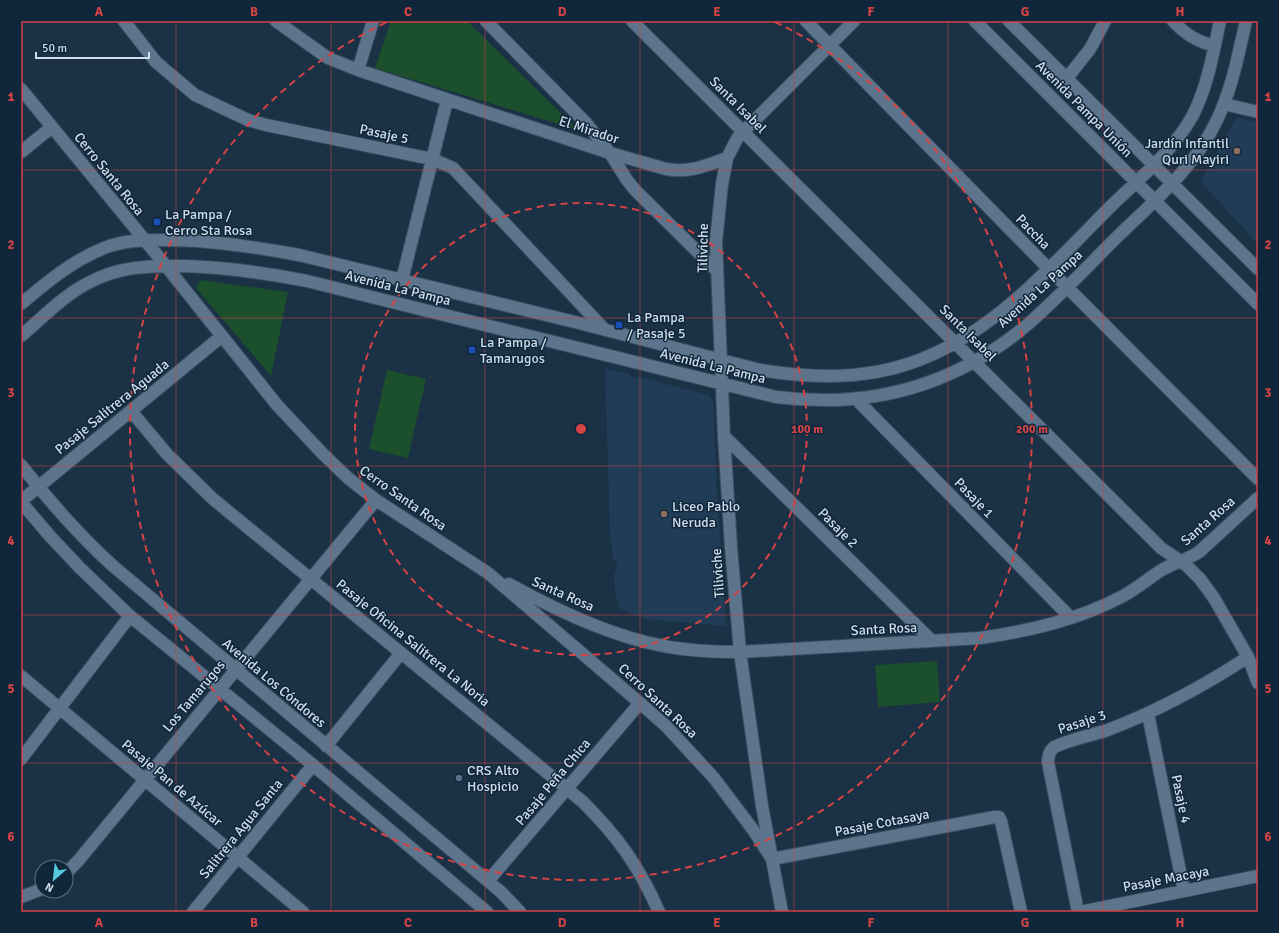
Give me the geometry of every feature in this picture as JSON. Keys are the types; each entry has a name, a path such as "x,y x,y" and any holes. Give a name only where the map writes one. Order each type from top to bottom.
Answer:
{"street":[{"name":"Pasaje 5","path":"124,21 156,62 194,95 248,120 432,159 453,168 605,330"},
{"name":"El Mirador","path":"276,21 328,58 358,70 610,153 676,171 695,169 727,158"},
{"path":"358,70 373,21"},
{"path":"486,21 586,124 610,153 635,190 717,271"},
{"name":"Santa Isabel","path":"632,21 956,342 1161,548 1195,573 1205,585 1226,618 1248,657 1258,683"},
{"name":"Paccha","path":"806,21 1048,268 1258,479"},
{"path":"727,158 743,131 854,21"},
{"name":"Avenida Pampa Unión","path":"975,21 1258,304"},
{"name":"Avenida Pampa Unión","path":"1009,21 1258,269"},
{"path":"1066,78 1090,50 1105,21"},
{"path":"1172,21 1188,36 1206,44 1215,46"},
{"name":"Avenida La Pampa","path":"21,304 62,270 91,254 114,244 143,240 180,240 251,247 299,255 605,330 760,370 816,376 855,375 877,372 928,357 956,342 1001,312 1024,292 1136,182 1175,141 1192,115 1208,78 1220,21"},
{"name":"Avenida La Pampa","path":"21,336 87,283 118,270 149,266 166,266 237,270 272,274 307,281 755,392 816,401 856,399 892,394 948,375 975,361 1026,325 1172,184 1206,140 1224,104 1232,81 1246,21"},
{"name":"Cerro Santa Rosa","path":"21,89 299,430 343,473 376,500 488,573 666,726 714,778 750,826 772,859"},
{"path":"402,280 447,100"},
{"path":"1224,104 1258,112"},
{"path":"21,152 52,127"},
{"name":"Tiliviche","path":"727,158 718,211 716,241 724,436 731,547 740,652 753,752 782,912"},
{"name":"Pasaje Salitrera Aguada","path":"21,501 222,336"},
{"name":"Pasaje 1","path":"856,399 1071,618"},
{"name":"Pasaje Oficina Salitrera La Noria","path":"130,411 167,454 208,494 567,788 597,816 638,868 659,912"},
{"name":"Pasaje 2","path":"724,436 932,641"},
{"name":"Avenida Los Cóndores","path":"21,465 72,527 113,566 501,892 520,912"},
{"name":"Santa Rosa","path":"488,573 550,605 624,636 664,646 689,650 740,652 980,638 1027,630 1071,618 1124,596 1160,571 1199,552 1258,498"},
{"name":"Los Tamarugos","path":"74,864 145,780 376,500"},
{"path":"21,501 78,567 130,616 313,765 487,912"},
{"path":"21,759 130,616"},
{"path":"326,746 401,653"},
{"name":"Pasaje 3","path":"1079,912 1048,757 1054,748 1059,745 1104,731 1148,714 1196,689 1248,657"},
{"name":"Pasaje Pan de Azúcar","path":"21,676 303,912"},
{"name":"Pasaje Peña Chica","path":"488,881 640,703"},
{"name":"Pasaje 4","path":"1148,714 1184,891"},
{"name":"Salitrera Agua Santa","path":"193,912 313,765"},
{"name":"Pasaje Cotasaya","path":"772,859 999,817 1021,912"},
{"name":"Pasaje Macaya","path":"1079,912 1258,876"},
{"path":"21,897 34,892"}],"shaded area":[{"name":"Jardín Infantil Quri Mayiri","path":"1237,117 1258,122 1258,244 1200,181"},
{"name":"Liceo Pablo Neruda","path":"605,368 630,374 630,377 636,378 636,376 708,395 713,402 717,492 726,626 646,619 619,608 619,602 616,601 614,575 618,564 613,559 610,536"}],"green space":[{"path":"391,21 467,21 578,130 375,68"},
{"path":"200,280 288,292 271,376 196,288"},
{"path":"387,370 426,379 408,458 369,449"},
{"path":"937,661 940,702 878,707 875,665"}],"place":[{"name":"Jardín Infantil Quri Mayiri","path":"1237,151"},
{"name":"La Pampa / Cerro Sta Rosa","path":"157,222"},
{"name":"La Pampa / Pasaje 5","path":"619,325"},
{"name":"La Pampa / Tamarugos","path":"472,350"},
{"name":"Liceo Pablo Neruda","path":"664,514"},
{"name":"CRS Alto Hospicio","path":"459,778"}]}
